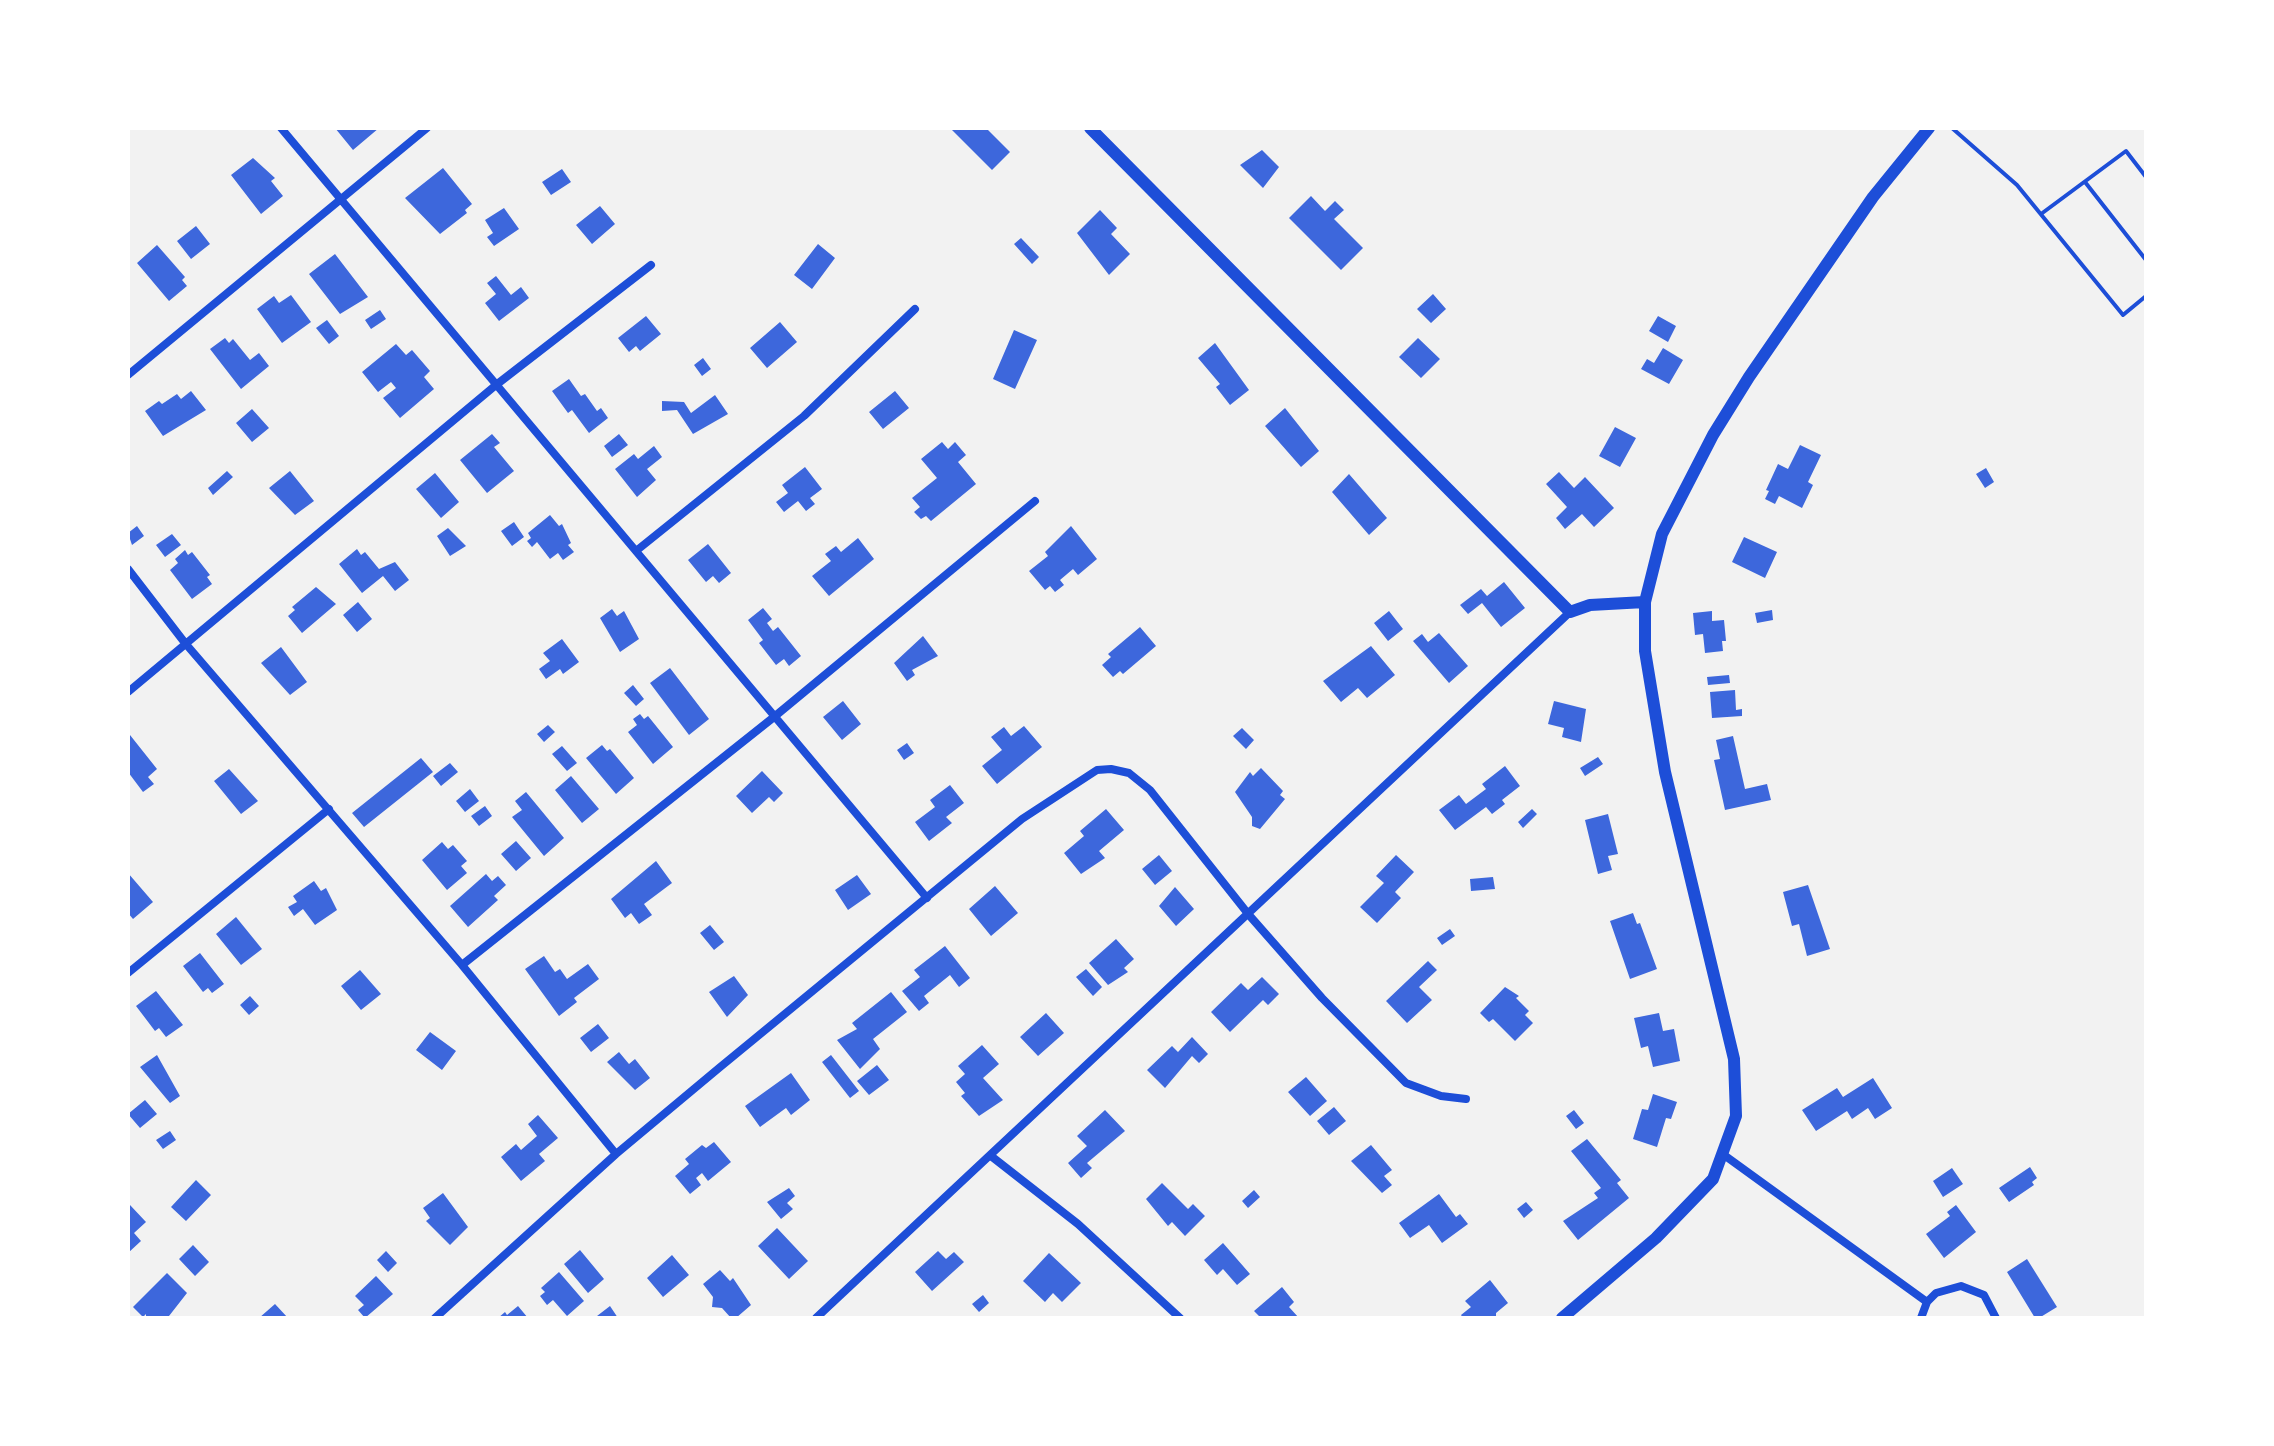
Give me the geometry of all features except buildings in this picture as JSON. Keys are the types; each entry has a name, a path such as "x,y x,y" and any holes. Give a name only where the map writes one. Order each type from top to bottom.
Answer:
{"main road":[{"path":"1090,128 1570,612 1590,605 1645,602"},
{"path":"1562,1318 1656,1238 1713,1179 1736,1116 1734,1059 1665,772 1645,651 1645,602 1662,534 1713,435 1812,281 1873,197 1929,128"}],"street":[{"path":"281,128 927,898"},
{"path":"128,375 427,128"},
{"path":"128,692 496,385 651,265"},
{"path":"636,551 804,416 915,309"},
{"path":"462,965 774,717 1035,501"},
{"path":"128,569 185,643 462,965 616,1154"},
{"path":"816,1318 1570,612"},
{"path":"435,1318 616,1154 1022,819 1089,775 1111,769 1129,773 1150,790 1249,915 1322,998 1406,1083 1441,1096 1466,1099"},
{"path":"128,973 329,809"},
{"path":"1724,1155 1927,1302"},
{"path":"991,1156 1078,1224 1180,1318"},
{"path":"1921,1318 1927,1302 1948,1287 1973,1289 1984,1295 1996,1318"}],"lane":[{"path":"1952,128 2017,185 2123,315 2146,296"},
{"path":"2041,214 2126,151 2146,177"},
{"path":"2085,182 2146,260"}]}
